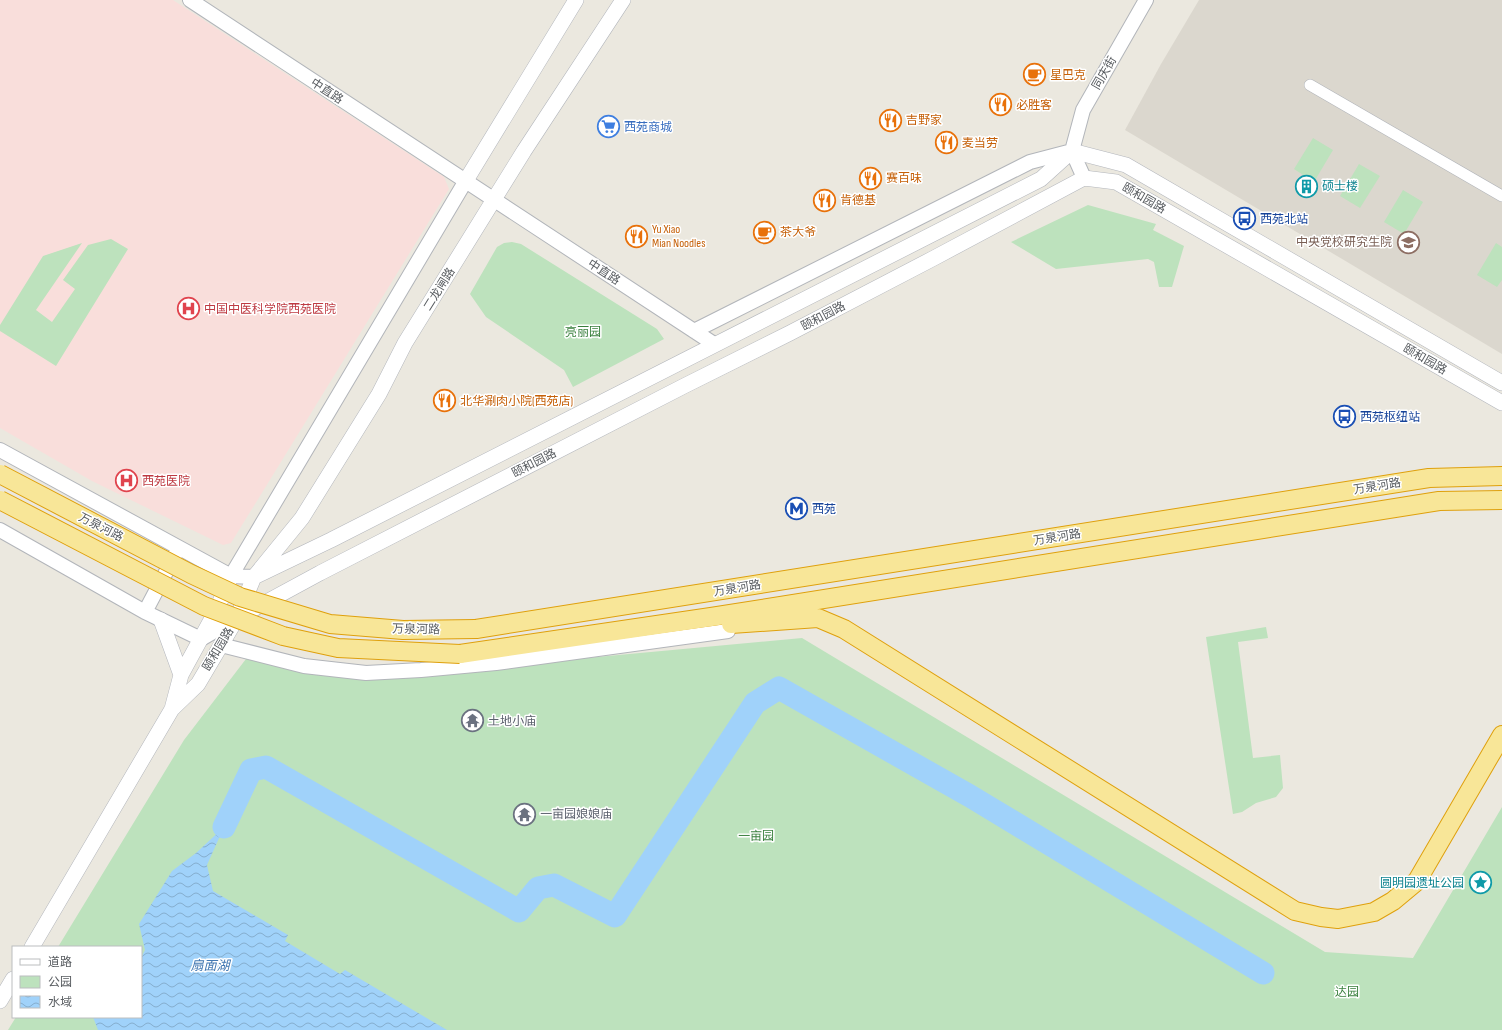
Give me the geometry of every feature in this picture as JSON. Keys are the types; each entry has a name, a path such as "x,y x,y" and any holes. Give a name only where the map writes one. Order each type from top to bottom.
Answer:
{"highway":[{"name":"万泉河路","path":"0,474 191,574 240,597 330,624 403,630 476,629 1429,478 1502,476"},
{"name":"万泉河路","path":"0,500 204,606 283,636 338,648 460,654 711,617 1439,501 1502,500"},
{"path":"711,617 733,624 818,618 838,626 1295,910 1321,917 1338,919 1374,912 1393,901 1417,880 1502,735"}],"main road":[{"path":"465,182 576,0"},
{"name":"二龙闸路","path":"237,618 254,576 302,518 379,394 405,343 524,151 623,0"},
{"name":"颐和园路","path":"254,576 426,492 714,344 1041,179 1072,151 1126,165 1502,383"},
{"name":"颐和园路","path":"172,709 198,684 237,618 334,565 934,258 1084,178 1116,182 1502,403"},
{"name":"颐和园路","path":"33,946 172,709 181,675 217,609 231,576"},
{"path":"162,620 181,675"},
{"path":"0,1001 12,981"}],"street":[{"name":"中直路","path":"190,0 493,201 714,344"},
{"name":"同庆街","path":"1072,151 1082,110 1146,0"},
{"path":"1310,84 1502,196"},
{"path":"1072,151 1084,178"},
{"name":"颐和园路","path":"694,331 1030,162 1072,151"},
{"path":"231,576 465,182"},
{"name":"万泉河路","path":"0,450 231,576"},
{"path":"0,530 145,612 201,639 237,618"},
{"path":"145,612 178,548"},
{"path":"231,576 254,576"},
{"path":"161,582 237,618"},
{"path":"221,645 304,666 366,673 421,670 496,663 728,631"}],"shaded area":[{"name":"中国中医科学院西苑医院","path":"0,0 173,0 444,177 449,189 231,543 223,545 92,481 0,428"},
{"name":"中央党校研究生院","path":"1199,0 1502,0 1502,354 1125,130 1161,64"}],"green space":[{"path":"1313,138 1333,150 1314,182 1294,169"},
{"path":"1359,164 1380,176 1360,208 1340,196"},
{"path":"1403,190 1423,202 1404,234 1384,222"},
{"path":"1088,205 1156,224 1153,230 1184,246 1172,287 1159,287 1154,262 1148,259 1056,269 1011,242"},
{"path":"111,239 128,249 56,366 0,331 0,325 43,256 82,243 36,310 52,322 75,289 63,280 88,245"},
{"name":"亮丽园","path":"512,242 521,244 657,329 664,339 573,387 564,370 486,317 470,294 497,247 504,243"},
{"path":"1496,243 1502,247 1502,280 1497,287 1477,275"},
{"path":"1266,627 1268,638 1238,642 1253,758 1280,755 1283,788 1276,797 1256,803 1242,812 1233,814 1206,637"},
{"name":"一亩园","path":"802,638 1325,952 1413,958 1502,807 1502,1030 8,1030 15,1018 142,1018 142,946 59,946 184,740 249,655 359,679"}],"water":[{"name":"扇面湖","path":"224,827 207,865 213,891 288,935 285,941 340,974 345,970 447,1030 98,1030 93,1018 142,1018 142,956 145,950 139,924 172,871 196,853"}],"waterway":[{"path":"224,827 251,770 266,767 519,911 538,888 554,885 615,916 755,703 779,688 970,796 1263,973"}],"place":[{"name":"星巴克","path":"1034,75"},
{"name":"必胜客","path":"1000,105"},
{"name":"吉野家","path":"891,120"},
{"name":"西苑商城","path":"608,127"},
{"name":"麦当劳","path":"946,143"},
{"name":"赛百味","path":"870,178"},
{"name":"硕士楼","path":"1307,186"},
{"name":"肯德基","path":"825,200"},
{"name":"西苑北站","path":"1245,219"},
{"name":"茶大爷","path":"764,232"},
{"name":"Yu Xiao Mian Noodles","path":"636,236"},
{"name":"中央党校研究生院","path":"1408,242"},
{"name":"中国中医科学院西苑医院","path":"188,309"},
{"name":"北华涮肉小院(西苑店)","path":"444,401"},
{"name":"西苑枢纽站","path":"1344,417"},
{"name":"西苑医院","path":"126,481"},
{"name":"西苑","path":"797,509"},
{"name":"土地小庙","path":"473,721"},
{"name":"一亩园娘娘庙","path":"525,814"},
{"name":"圆明园遗址公园","path":"1480,883"}],"park label":[{"name":"达园","path":"1347,992"}]}
